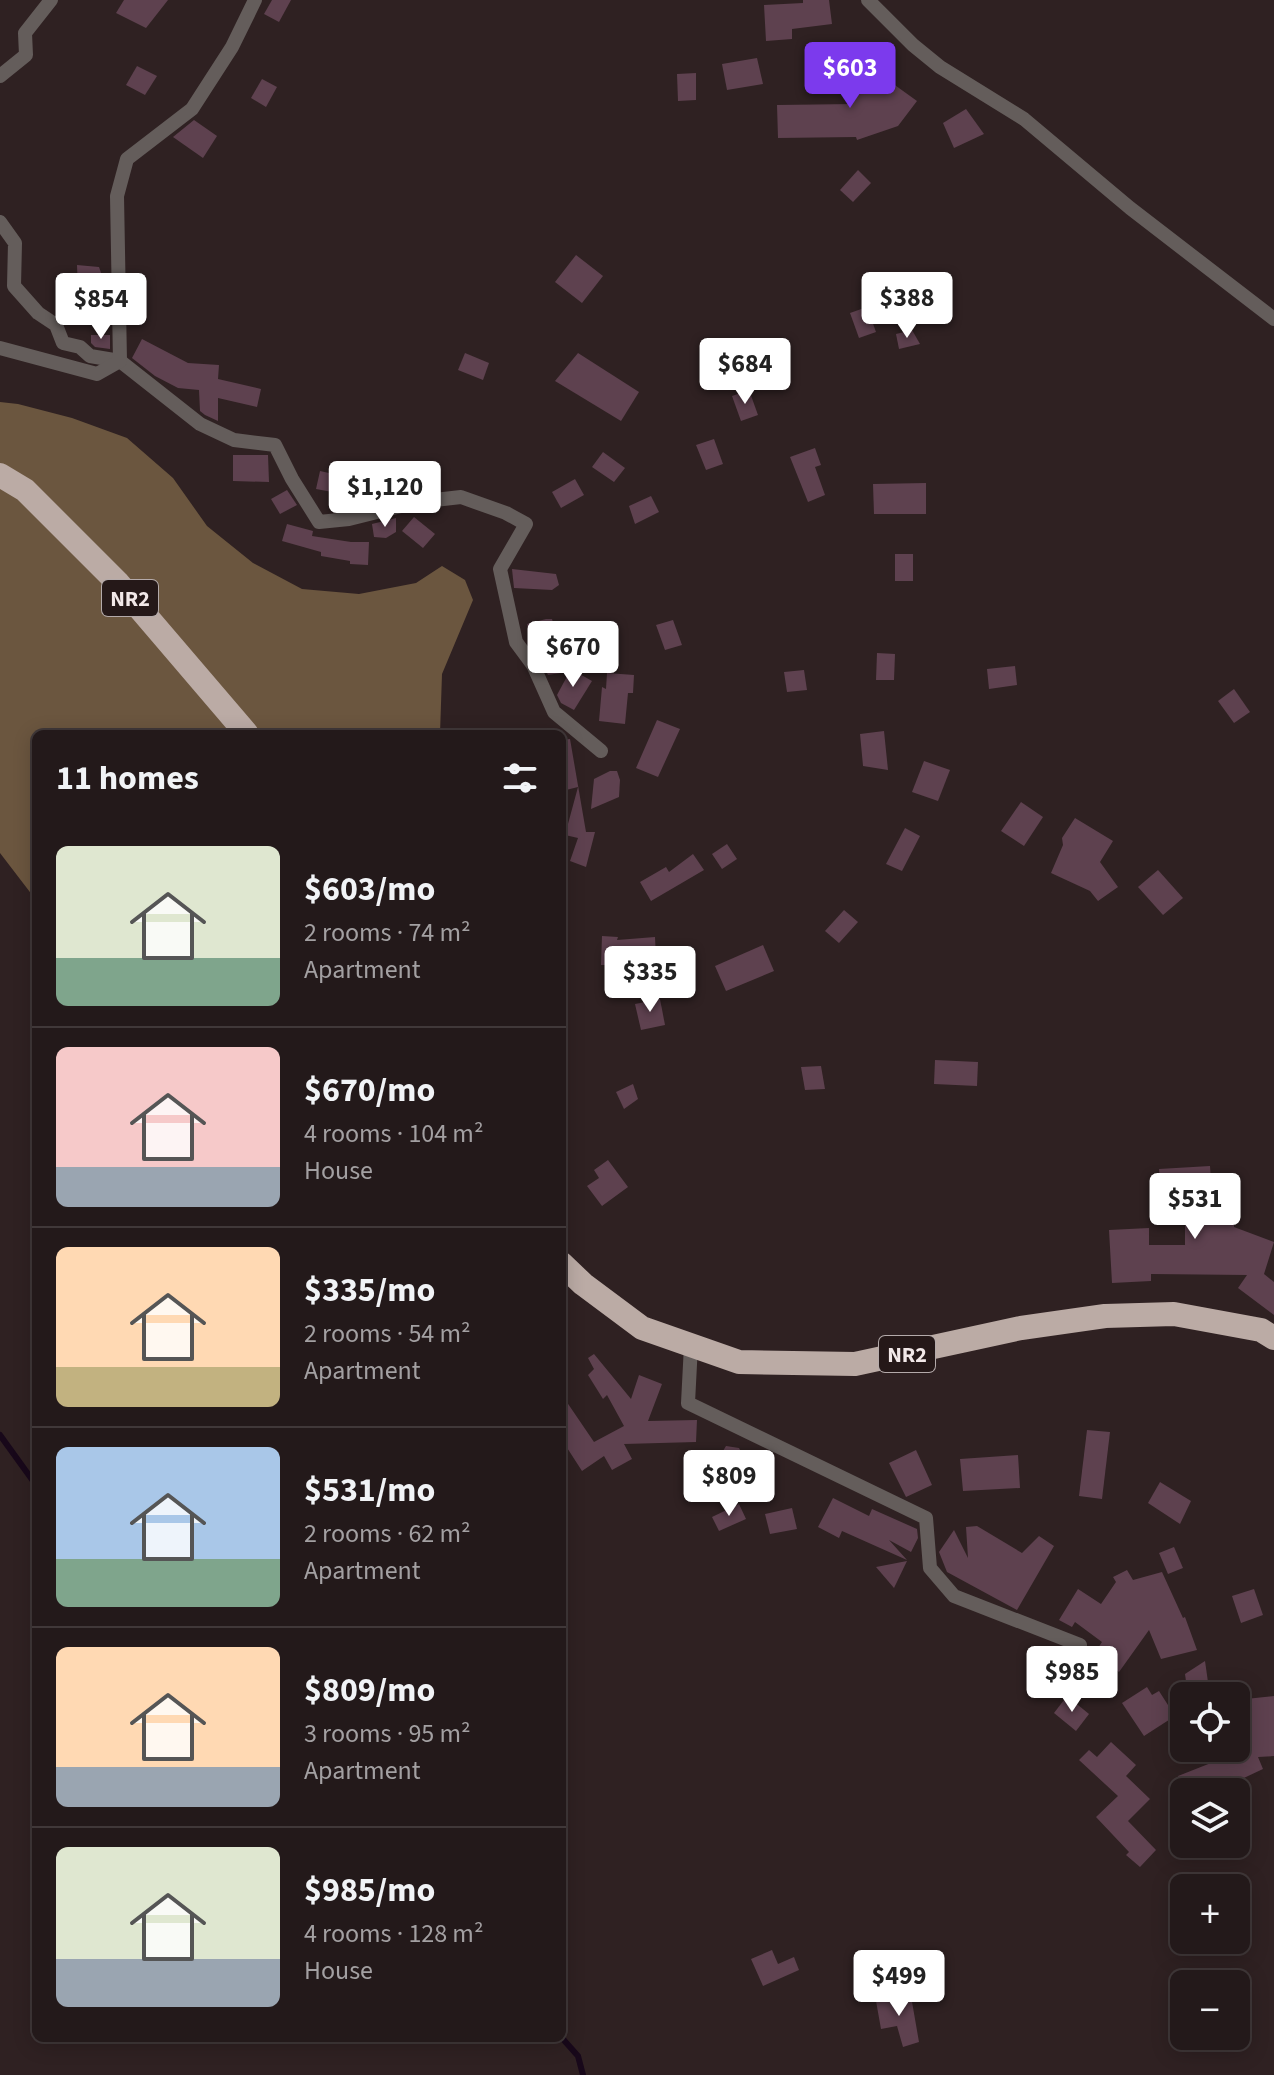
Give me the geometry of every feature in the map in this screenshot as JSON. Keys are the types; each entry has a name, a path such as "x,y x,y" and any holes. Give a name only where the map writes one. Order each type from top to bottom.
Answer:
{"highway":[{"name":"NR2","path":"0,475 25,490 118,583 244,730"},
{"name":"NR2","path":"566,1268 642,1328 739,1362 855,1364 1021,1328 1105,1316 1174,1314 1261,1330 1274,1338"}],"street":[{"path":"0,76 26,55 25,33 51,0"},
{"path":"120,361 117,196 127,159 192,109 232,47 255,0"},
{"path":"868,0 940,67 1024,119 1130,208 1274,319"},
{"path":"0,222 15,243 14,286 38,313 56,325 63,343 80,347 90,356 120,361 200,424 234,440 275,445 319,522 349,519 417,502 461,497 506,513 526,524 500,569 516,642 533,665 554,712 601,751"},
{"path":"0,348 97,374 120,361"},
{"path":"691,1345 688,1403 926,1518 930,1568 954,1596 1080,1645"}],"shaded area":[{"path":"0,402 72,418 127,438 173,478 207,526 253,563 302,589 359,594 416,583 442,566 465,580 473,600 442,674 440,730 32,730 32,895 0,853"}],"building":[{"path":"124,0 168,0 146,28 116,13"},
{"path":"272,0 291,0 279,22 264,14"},
{"path":"803,0 829,0 832,24 792,29 792,39 766,41 764,5 803,3"},
{"path":"757,58 763,84 727,90 722,64"},
{"path":"885,63 892,83 917,101 898,126 857,140 856,137 778,138 777,105 853,104 843,77"},
{"path":"137,66 157,76 145,95 126,85"},
{"path":"696,73 696,100 678,101 677,74"},
{"path":"262,79 277,87 266,107 251,98"},
{"path":"966,109 984,134 954,148 943,123"},
{"path":"194,120 217,136 203,158 173,137"},
{"path":"858,170 871,183 853,202 840,190"},
{"path":"576,255 603,276 582,303 555,282"},
{"path":"77,265 99,267 105,284 78,292"},
{"path":"62,296 89,296 89,322 65,322 61,317"},
{"path":"867,307 876,332 859,338 850,313"},
{"path":"912,330 920,344 899,349 896,334"},
{"path":"91,335 110,335 110,349 95,347 91,343"},
{"path":"142,339 188,363 219,365 218,379 261,389 257,407 218,398 218,421 205,415 200,411 199,390 178,388 155,376 132,358"},
{"path":"465,353 489,363 483,380 458,370"},
{"path":"578,353 639,392 621,421 555,381"},
{"path":"749,390 758,415 741,421 732,396"},
{"path":"714,439 723,464 706,470 696,445"},
{"path":"815,448 821,465 815,467 825,495 808,502 790,457"},
{"path":"603,452 625,468 614,482 592,467"},
{"path":"233,455 268,455 269,482 233,481"},
{"path":"365,469 394,469 394,490 343,490 343,494 316,489 320,471 365,481"},
{"path":"575,479 584,495 561,508 552,492"},
{"path":"926,483 926,514 874,514 873,484"},
{"path":"287,490 297,505 280,514 271,499"},
{"path":"651,496 659,512 635,524 629,506"},
{"path":"414,517 435,534 423,548 402,531"},
{"path":"396,518 396,532 386,538 374,537 372,524"},
{"path":"287,524 313,531 312,536 369,542 368,565 350,564 350,561 321,556 321,552 282,541"},
{"path":"895,554 913,554 913,581 895,581"},
{"path":"512,569 556,574 559,585 552,590 514,588"},
{"path":"552,619 567,672 548,675 539,657 537,640 531,642 527,624"},
{"path":"673,620 682,645 665,650 656,625"},
{"path":"877,653 895,654 894,680 876,680"},
{"path":"1015,666 1017,685 989,689 987,669"},
{"path":"571,669 592,681 574,710 561,703 557,695"},
{"path":"804,670 807,690 787,692 784,672"},
{"path":"607,673 634,675 633,693 628,693 625,724 599,721 602,687 606,689"},
{"path":"1234,689 1250,712 1234,723 1218,701"},
{"path":"657,720 680,729 658,777 636,768"},
{"path":"884,731 888,770 863,766 860,734"},
{"path":"570,739 586,832 595,832 586,867 570,861 578,838 566,835 566,831 578,787 566,790 566,740"},
{"path":"924,761 950,770 938,801 912,792"},
{"path":"617,771 619,797 591,809 594,779"},
{"path":"1021,802 1043,817 1024,846 1001,831"},
{"path":"1075,818 1113,841 1100,862 1118,887 1098,901 1090,891 1051,873 1063,845 1062,838"},
{"path":"905,828 920,836 902,871 886,864"},
{"path":"727,844 737,859 722,869 712,854"},
{"path":"693,854 704,870 651,901 640,882 666,867 669,872"},
{"path":"1158,870 1183,898 1163,915 1138,887"},
{"path":"844,910 858,922 839,943 825,931"},
{"path":"602,936 618,937 617,940 655,937 656,958 601,965"},
{"path":"763,945 774,971 726,991 715,966"},
{"path":"660,999 665,1025 641,1030 635,1004"},
{"path":"935,1060 978,1062 977,1086 934,1084"},
{"path":"821,1066 825,1089 805,1090 801,1067"},
{"path":"633,1084 638,1099 624,1109 616,1092"},
{"path":"608,1160 628,1187 602,1206 587,1186 599,1178 594,1170"},
{"path":"1210,1166 1213,1209 1234,1209 1234,1227 1274,1242 1264,1274 1274,1282 1274,1315 1238,1288 1247,1275 1151,1274 1151,1281 1112,1283 1109,1230 1149,1228 1149,1245 1185,1245 1185,1210 1162,1211 1159,1169"},
{"path":"594,1354 631,1399 639,1375 662,1384 648,1421 697,1420 696,1442 624,1444 632,1459 612,1470 604,1456 582,1471 566,1446 566,1401 594,1442 624,1426 607,1395 603,1399 588,1375 594,1369 588,1358"},
{"path":"1087,1430 1110,1432 1102,1499 1079,1496"},
{"path":"726,1446 750,1454 746,1483 708,1477 711,1451 723,1451"},
{"path":"916,1450 932,1485 906,1497 889,1463"},
{"path":"1018,1455 1020,1488 963,1491 960,1459"},
{"path":"1160,1482 1191,1501 1180,1524 1148,1503"},
{"path":"833,1498 869,1516 872,1509 917,1529 918,1538 911,1552 889,1540 907,1560 842,1531 839,1538 818,1527"},
{"path":"739,1504 746,1519 719,1531 712,1517"},
{"path":"792,1508 797,1529 770,1534 765,1514"},
{"path":"977,1526 1022,1553 1039,1536 1054,1546 1017,1610 947,1572 939,1552 954,1530 968,1558 966,1527"},
{"path":"1174,1547 1183,1568 1168,1574 1159,1553"},
{"path":"907,1561 894,1588 876,1567"},
{"path":"1127,1570 1133,1580 1162,1572 1185,1617 1197,1650 1161,1659 1149,1630 1119,1672 1094,1654 1102,1642 1075,1622 1072,1627 1059,1620 1078,1589 1101,1604 1116,1582 1113,1577"},
{"path":"1254,1589 1263,1615 1241,1623 1232,1596"},
{"path":"1059,1650 1090,1669 1078,1688 1047,1670"},
{"path":"1205,1661 1208,1682 1186,1682 1185,1674"},
{"path":"1147,1687 1152,1695 1159,1691 1170,1708 1170,1719 1144,1736 1122,1703"},
{"path":"1067,1696 1089,1714 1076,1731 1054,1713"},
{"path":"1274,1696 1274,1756 1258,1757 1263,1769 1244,1778 1179,1778 1213,1762 1250,1762 1250,1699"},
{"path":"1111,1742 1136,1765 1126,1776 1150,1799 1128,1821 1156,1850 1140,1867 1126,1855 1129,1852 1096,1817 1118,1796 1079,1760 1089,1750 1097,1757"},
{"path":"772,1950 778,1964 794,1957 799,1970 763,1986 751,1959"},
{"path":"911,1996 919,2042 903,2047 897,2026 881,2029 876,2001"}],"waterway":[{"path":"0,1435 32,1479"},
{"path":"566,2042 578,2056 583,2075"}]}
